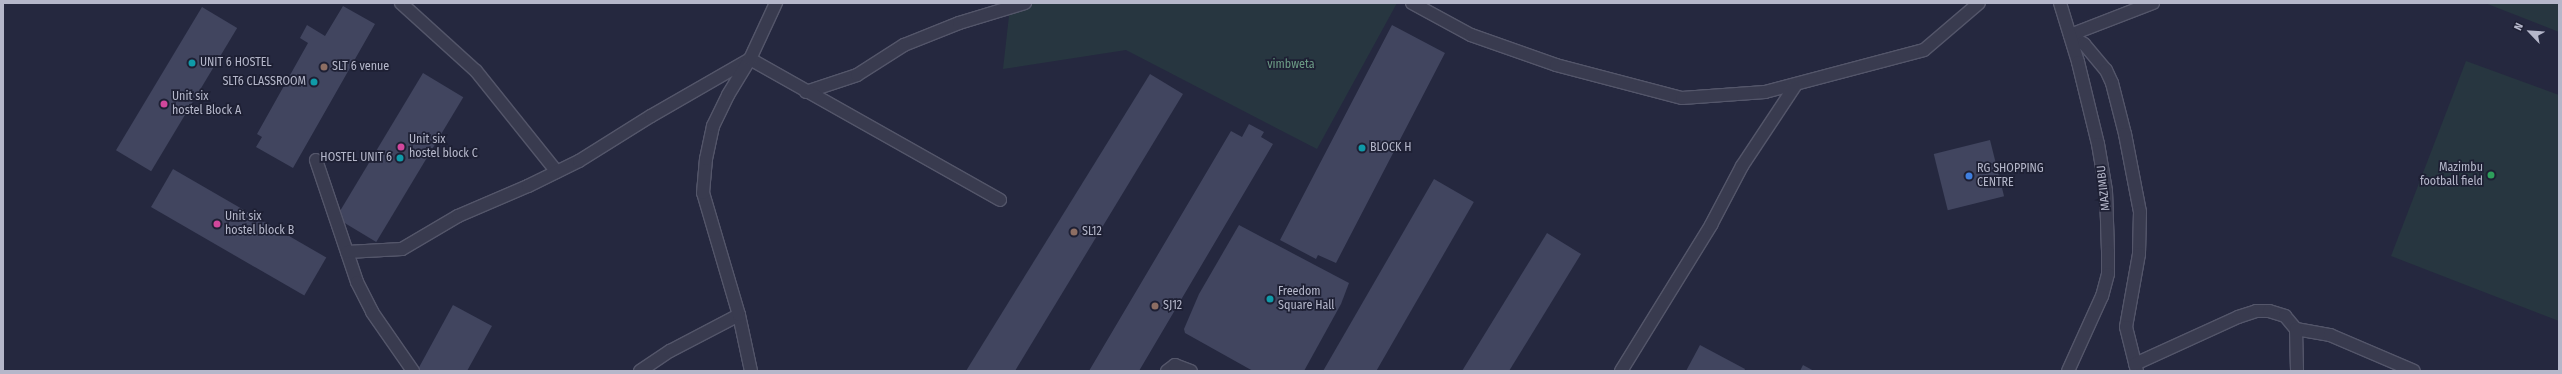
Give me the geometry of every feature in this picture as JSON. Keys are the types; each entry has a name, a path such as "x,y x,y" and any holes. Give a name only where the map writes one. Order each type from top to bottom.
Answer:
{"street":[{"path":"401,3 476,71 557,172"},
{"path":"751,371 739,315 703,193 706,159 713,126 728,94 750,59 776,3"},
{"path":"806,92 857,75 910,43 960,23 1025,3"},
{"path":"1412,3 1471,35 1556,65 1682,98 1758,93 1795,86 1924,50 1979,3"},
{"name":"MAZIMBU","path":"2060,3 2070,35 2098,144 2106,191 2108,252 2108,274 2102,296 2068,371"},
{"path":"2070,35 2153,3"},
{"path":"2070,35 2084,44 2106,70 2112,83 2127,141 2140,212 2139,254 2126,327 2136,368 2256,311 2285,316 2296,329 2297,371"},
{"path":"347,252 402,249 468,211 557,172 750,59"},
{"path":"750,59 806,92 1000,200"},
{"path":"1621,371 1711,225 1742,166 1795,86"},
{"path":"316,160 351,268 372,312 413,371"},
{"path":"640,371 670,351 739,315"},
{"path":"2296,329 2330,335 2414,371"},
{"path":"1167,371 1175,365 1191,371"}],"green space":[{"name":"vimbweta","path":"1031,3 1397,3 1317,149 1126,50 1003,69 1010,7"},
{"path":"2485,3 2559,3 2559,32"},
{"name":"Mazimbu football field","path":"2466,61 2559,95 2559,321 2391,256"}],"building":[{"name":"SLT6 CLASSROOM","path":"343,6 375,24 293,168 256,147 262,137 257,134 308,43 300,38 307,25 325,36"},
{"name":"UNIT 6 HOSTEL","path":"202,7 237,28 151,171 116,150"},
{"name":"BLOCK H","path":"1392,25 1445,53 1336,263 1318,255 1316,259 1280,240"},
{"name":"HOSTEL UNIT 6","path":"423,73 463,97 376,242 336,218"},
{"path":"1150,74 1183,94 1015,371 966,371"},
{"path":"1249,124 1264,132 1261,137 1273,144 1139,371 1089,371 1231,131 1242,137"},
{"name":"RG SHOPPING CENTRE","path":"1990,140 2004,196 1948,210 1934,154"},
{"path":"173,169 326,258 304,296 151,207"},
{"path":"1434,179 1474,202 1376,371 1323,371"},
{"name":"Freedom Square Hall","path":"1239,225 1349,283 1341,304 1304,371 1253,371 1185,333 1184,329 1199,294"},
{"path":"1547,233 1581,254 1509,371 1462,371"},
{"path":"453,305 492,326 467,371 417,371"},
{"path":"1700,345 1745,369 1744,371 1686,371"},
{"path":"1803,365 1814,371 1800,371"}],"place":[{"name":"UNIT 6 HOSTEL","path":"192,63"},
{"name":"SLT 6 venue","path":"324,67"},
{"name":"SLT6 CLASSROOM","path":"314,82"},
{"name":"Unit six hostel Block A","path":"164,104"},
{"name":"Unit six hostel block C","path":"401,147"},
{"name":"BLOCK H","path":"1362,148"},
{"name":"HOSTEL UNIT 6","path":"400,158"},
{"name":"Mazimbu football field","path":"2491,175"},
{"name":"RG SHOPPING CENTRE","path":"1969,176"},
{"name":"Unit six hostel block B","path":"217,224"},
{"name":"SL12","path":"1074,232"},
{"name":"Freedom Square Hall","path":"1270,299"},
{"name":"SJ12","path":"1155,306"}]}
